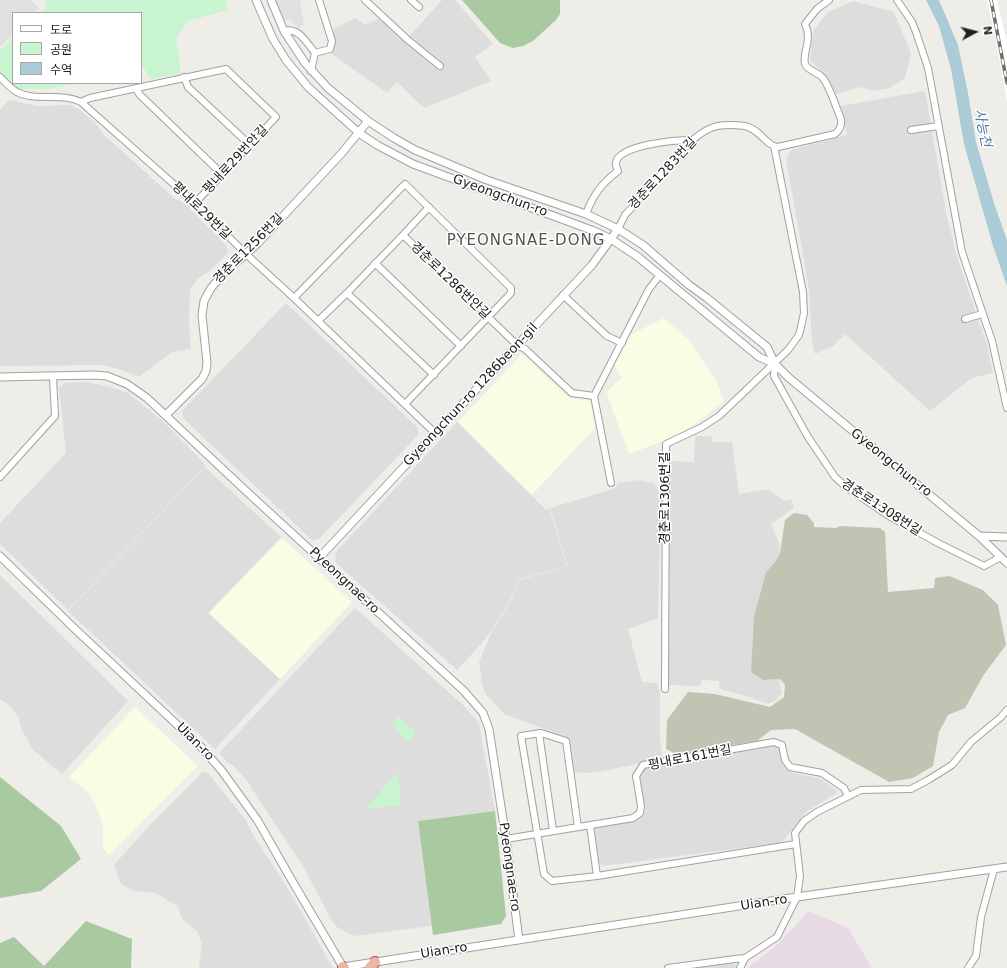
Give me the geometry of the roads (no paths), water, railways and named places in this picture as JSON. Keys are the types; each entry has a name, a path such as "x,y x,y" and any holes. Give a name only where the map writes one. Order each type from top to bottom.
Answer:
{"street":[{"name":"Gyeongchun-ro","path":"256,0 274,39 286,60 308,87 358,133 376,145 413,164 594,231 611,239 638,257 759,357 774,364 1004,556 1007,564"},
{"name":"Gyeongchun-ro","path":"271,0 284,31 311,71 328,88 368,122 415,150 487,180 586,214 618,229 643,245 689,285 708,298 767,347 774,364"},
{"path":"315,53 330,49 332,41 319,0"},
{"path":"365,0 408,40 440,66"},
{"path":"411,0 419,7"},
{"path":"774,364 788,350 796,339 801,327 804,313 803,292 774,146 778,147 835,134 840,128 841,119 826,83 822,78 808,68 805,60 809,34 805,24 818,9 829,0"},
{"path":"897,0 912,22 924,57 934,100 962,252 995,352 1007,408"},
{"path":"284,31 290,29 298,33 315,53"},
{"path":"311,71 315,53"},
{"name":"평내로29번안길","path":"81,102 90,98 226,69 276,117 195,203"},
{"name":"평내로29번길","path":"0,77 15,91 21,94 67,97 81,102 195,203 246,254 435,433"},
{"path":"184,78 188,87 250,145"},
{"path":"136,89 140,95 222,174"},
{"name":"경춘로1256번길","path":"166,415 202,378 206,371 207,363 202,314 204,301 211,288 225,272 258,243 368,122"},
{"name":"경춘로1283번길","path":"618,229 625,215 701,133 724,125 746,126 758,132 774,146"},
{"path":"911,130 938,126"},
{"path":"586,214 602,184 618,171 616,160 621,155 649,144 693,140"},
{"path":"294,298 405,184 511,288 511,292 488,318 405,404"},
{"path":"403,234 429,207"},
{"name":"Gyeongchun-ro 1286beon-gil","path":"320,557 592,265 618,229"},
{"name":"경춘로1286번안길","path":"318,321 403,234 516,345 525,349 572,393 594,396"},
{"path":"375,263 461,346"},
{"path":"611,483 594,396 649,289 660,275"},
{"path":"347,293 434,375"},
{"path":"563,295 607,336 622,343"},
{"path":"965,319 982,314"},
{"name":"경춘로1308번길","path":"774,364 774,376 808,436 835,477 846,487 896,520 984,566 1004,556"},
{"name":"경춘로1306번길","path":"665,689 666,444 702,427 719,416 774,364"},
{"name":"Pyeongnae-ro","path":"0,377 98,375 117,379 137,390 166,415 246,491 320,557 464,691 483,714 489,729 506,838 519,940"},
{"path":"0,476 55,416 53,377"},
{"path":"980,536 1007,537"},
{"name":"Uian-ro","path":"0,556 201,747 222,771 258,820 343,967 372,965 519,940 1007,867"},
{"path":"668,968 745,958 777,937 797,898 800,876 795,833 804,821 817,812 861,790 911,789 928,780 952,765 971,742 1001,717 1007,710"},
{"path":"539,733 553,830"},
{"path":"578,826 566,741 541,733 522,736 544,874 552,881 597,876 796,844"},
{"name":"평내로161번길","path":"506,838 633,818 640,813 641,806 636,776 643,765 774,742 782,744 785,760 790,767 822,774 844,788 848,796"},
{"path":"590,825 597,876"},
{"path":"968,968 976,956 981,917 994,869"},
{"path":"740,968 745,958"}],"water":[{"path":"926,0 939,0 958,45 976,142 994,203 1007,240 1007,286 993,246 964,144 951,69 939,26"}],"railway":[{"path":"991,0 1007,83"}],"district":[{"name":"PYEONGNAE-DONG","path":"526,241"}],"water label":[{"name":"사능천","path":"982,128"}]}
